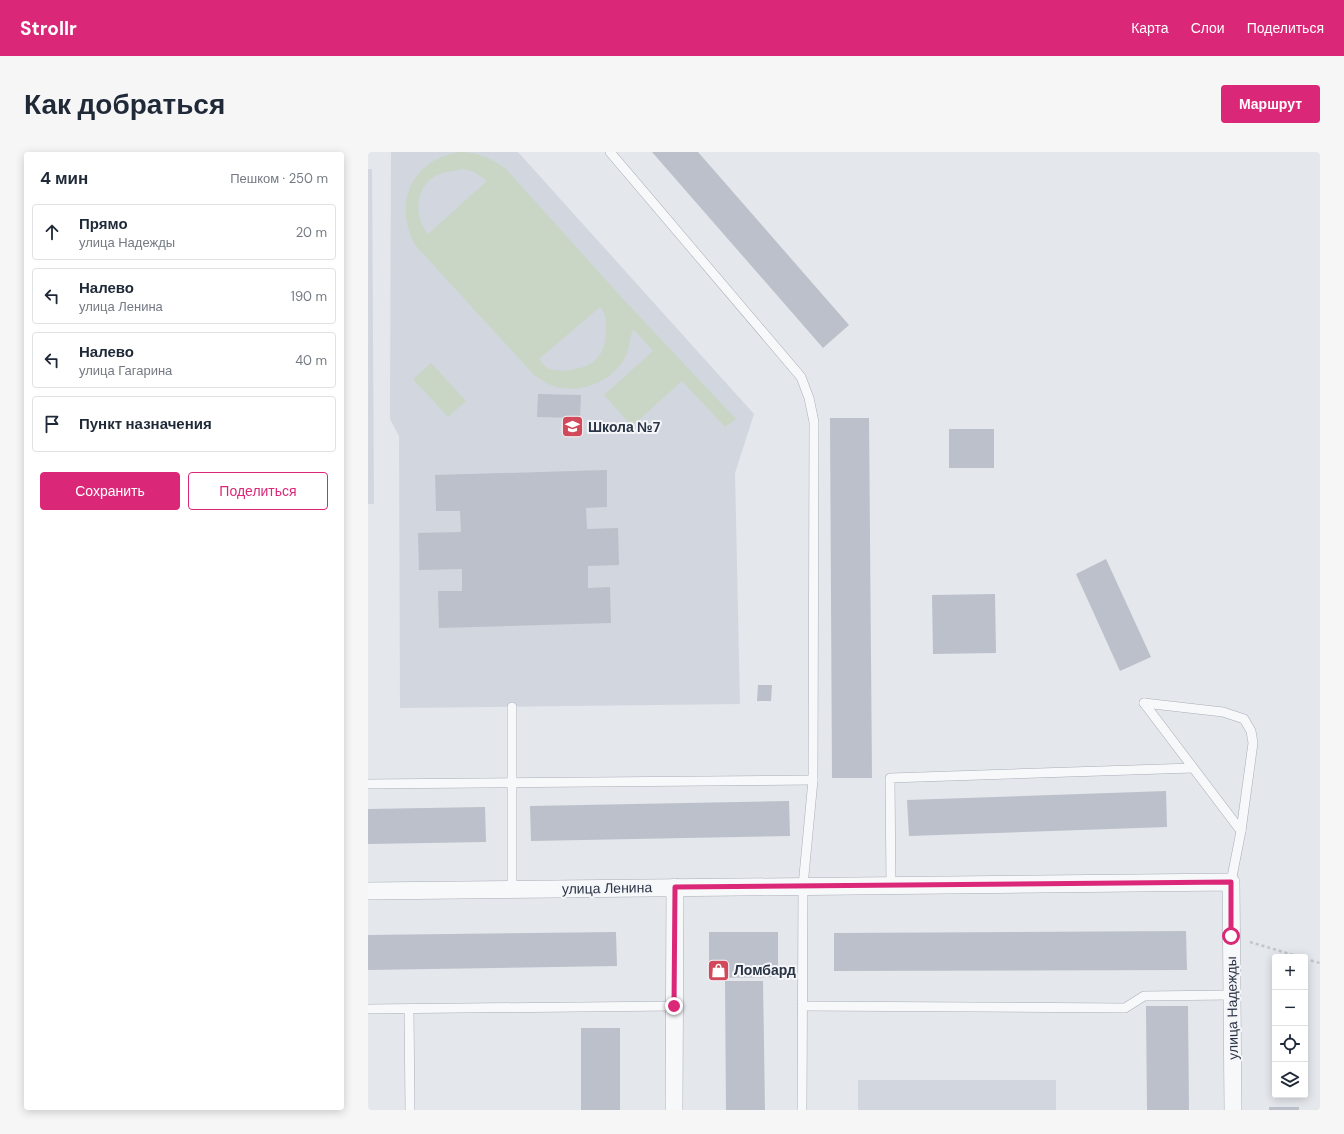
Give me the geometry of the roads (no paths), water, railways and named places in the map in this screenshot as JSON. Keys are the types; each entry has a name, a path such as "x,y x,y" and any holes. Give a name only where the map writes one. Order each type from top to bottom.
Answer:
{"street":[{"name":"улица Ленина","path":"368,891 1231,882"},
{"name":"улица Надежды","path":"1231,882 1233,1110"},
{"path":"674,1110 675,887"}],"lane":[{"path":"610,152 801,377 809,398 814,422 813,780 803,886 802,1110"},
{"path":"1231,882 1241,831 1253,743 1251,731 1244,719 1223,712 1144,703 1241,831"},
{"path":"512,707 512,889"},
{"path":"891,885 890,778 1193,768"},
{"path":"368,784 813,780"},
{"path":"802,1006 1125,1008 1144,996 1232,995"},
{"path":"368,1010 674,1006"},
{"path":"408,1009 410,1110"}],"place":[{"name":"Школа №7","path":"572,427"},
{"name":"Ломбард","path":"718,970"}]}
